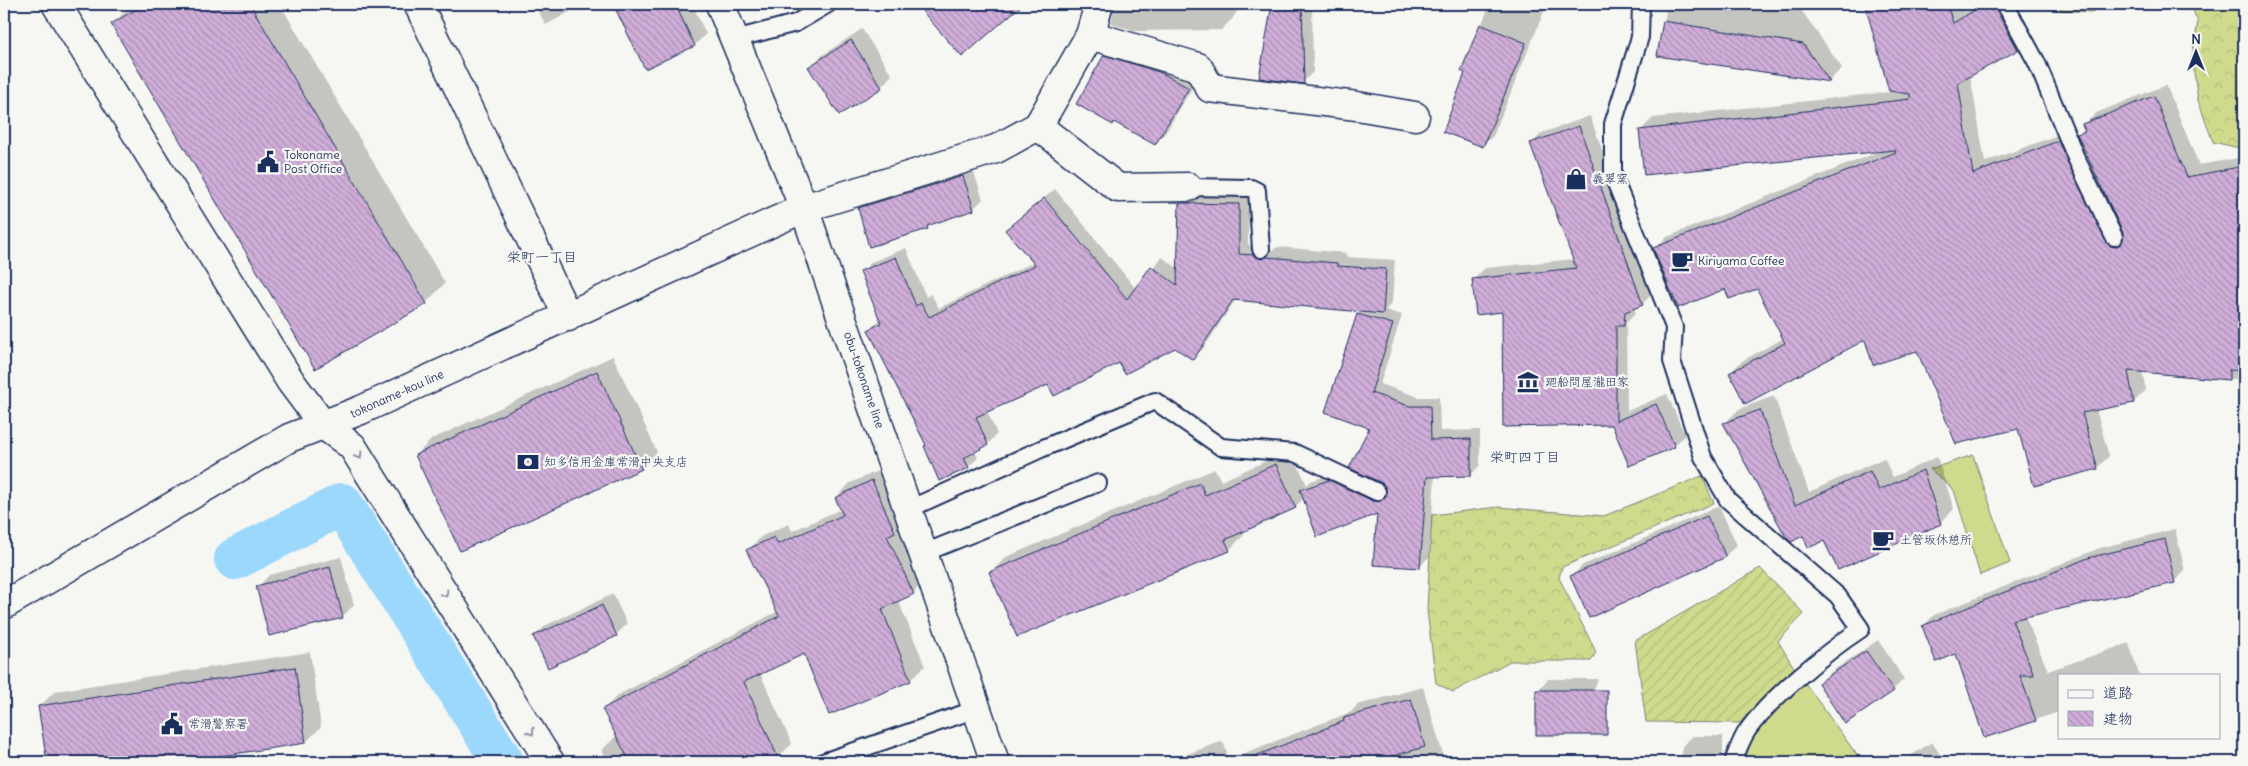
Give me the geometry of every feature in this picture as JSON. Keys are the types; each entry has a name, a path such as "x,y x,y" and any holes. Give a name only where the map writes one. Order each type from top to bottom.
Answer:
{"street":[{"path":"56,4 291,382 322,425 352,446 550,762"},
{"path":"418,4 568,317"},
{"name":"obu-tokoname line","path":"720,4 804,208 909,509 994,762"},
{"path":"1098,4 1090,34 1038,126 1118,188 1188,187"},
{"path":"1090,34 1198,67 1210,88 1357,106 1415,116"},
{"name":"tokoname-kou line","path":"4,606 289,438 361,410 804,208 996,149 1038,126"}],"lane":[{"path":"734,39 796,23 828,4"},
{"path":"1641,4 1640,36 1613,124 1613,176 1674,327 1672,361 1703,457 1728,500 1838,596 1861,629 1839,643 1763,710 1745,732 1733,762"},
{"path":"2005,4 2037,63 2076,158 2114,237"},
{"path":"1188,187 1251,188 1257,191 1261,249"},
{"path":"909,509 1041,449 1155,401 1221,447 1295,453 1376,492"},
{"path":"924,553 1098,483"},
{"path":"822,762 977,709"}],"green space":[{"path":"2057,4 2109,4 2091,12 2061,10"},
{"path":"2190,4 2244,4 2244,149 2213,142 2198,100 2192,57 2198,22"},
{"path":"1973,455 2010,563 1980,575 1954,490 1930,469"},
{"path":"1702,476 1714,503 1562,567 1559,578 1596,652 1591,661 1510,661 1453,692 1436,683 1427,610 1432,515 1498,507 1604,516"},
{"path":"1760,568 1804,614 1778,641 1796,671 1756,706 1743,723 1646,722 1635,641"},
{"path":"1805,683 1862,762 1744,762 1754,731"}],"building":[{"path":"145,4 250,4 427,304 315,369 111,24"},
{"path":"613,4 675,4 695,46 645,69"},
{"path":"916,4 1023,4 962,57"},
{"path":"1272,4 1302,4 1304,84 1259,78"},
{"path":"1865,4 1947,4 1953,23 1985,4 1993,4 2018,50 1958,83 1973,174 2058,141 2109,245 2114,247 2122,243 2123,233 2077,134 2085,131 2082,124 2154,96 2187,177 2244,166 2244,371 2229,370 2229,380 2128,371 2134,403 2082,413 2098,469 2034,486 2018,429 1956,444 1917,351 1873,365 1865,340 1745,404 1729,373 1785,343 1757,289 1729,299 1725,289 1678,308 1653,248 1896,152 1895,150 1644,175 1639,130 1910,99 1910,94 1889,91"},
{"path":"1663,21 1803,44 1830,82 1657,56"},
{"path":"1480,24 1526,43 1483,147 1443,132 1465,73 1461,71"},
{"path":"851,40 882,88 839,115 808,67"},
{"path":"1104,55 1162,73 1189,88 1155,145 1114,122 1113,125 1076,104"},
{"path":"1579,126 1643,305 1625,312 1624,326 1616,326 1616,421 1656,404 1675,447 1629,466 1612,425 1503,427 1502,312 1476,315 1472,279 1576,268 1530,143"},
{"path":"963,176 974,210 927,226 928,229 869,247 858,208"},
{"path":"1044,198 1127,299 1151,266 1177,285 1179,203 1239,204 1239,254 1254,255 1261,259 1267,257 1337,263 1337,266 1386,269 1383,314 1233,300 1193,360 1175,348 1125,374 1119,363 1054,396 1048,385 976,417 988,445 964,458 969,468 939,481 924,446 926,445 868,330 881,323 860,271 896,257 916,306 921,303 929,317 1035,265 1005,230"},
{"path":"1357,314 1393,324 1371,393 1409,406 1430,406 1431,440 1471,439 1471,476 1427,477 1420,568 1373,565 1377,514 1317,537 1300,490 1329,480 1373,501 1382,500 1386,496 1385,487 1382,483 1349,468 1369,428 1325,412"},
{"name":"知多信用金庫常滑中央支店","path":"597,371 642,469 460,551 415,455"},
{"path":"1760,410 1795,505 1870,471 1879,490 1923,470 1941,524 1838,570 1824,541 1808,548 1803,536 1791,542 1786,537 1723,423"},
{"path":"1276,464 1296,508 1225,540 1230,551 1017,637 989,572 1200,483 1205,495"},
{"path":"872,480 895,532 887,536 914,594 882,609 911,681 829,715 804,654 744,682 780,762 630,762 602,709 779,616 746,550 774,537 778,544 843,515 835,498"},
{"path":"1707,516 1726,557 1589,618 1570,576"},
{"path":"2165,539 2175,583 2012,620 2034,675 2020,675 2036,721 1984,738 1956,654 1936,662 1922,626 2088,558"},
{"path":"330,567 343,618 269,636 256,586"},
{"path":"602,605 617,636 548,668 533,636"},
{"path":"1866,651 1894,691 1845,724 1818,683"},
{"name":"常滑警察署","path":"295,667 306,743 181,762 47,762 38,706"},
{"path":"1536,690 1607,690 1607,735 1536,735"},
{"path":"1411,699 1425,747 1371,762 1245,762 1245,760 1344,721 1343,718"}],"waterway":[{"path":"235,559 342,504 503,762"}],"place":[{"name":"Tokoname Post Office","path":"268,162"},
{"name":"義翠窯","path":"1576,179"},
{"name":"Kiriyama Coffee","path":"1682,261"},
{"name":"廻船問屋瀧田家","path":"1528,382"},
{"name":"知多信用金庫常滑中央支店","path":"528,462"},
{"name":"土管坂休憩所","path":"1883,540"},
{"name":"常滑警察署","path":"172,724"}],"district":[{"name":"栄町一丁目","path":"542,257"},
{"name":"栄町四丁目","path":"1525,457"}]}
